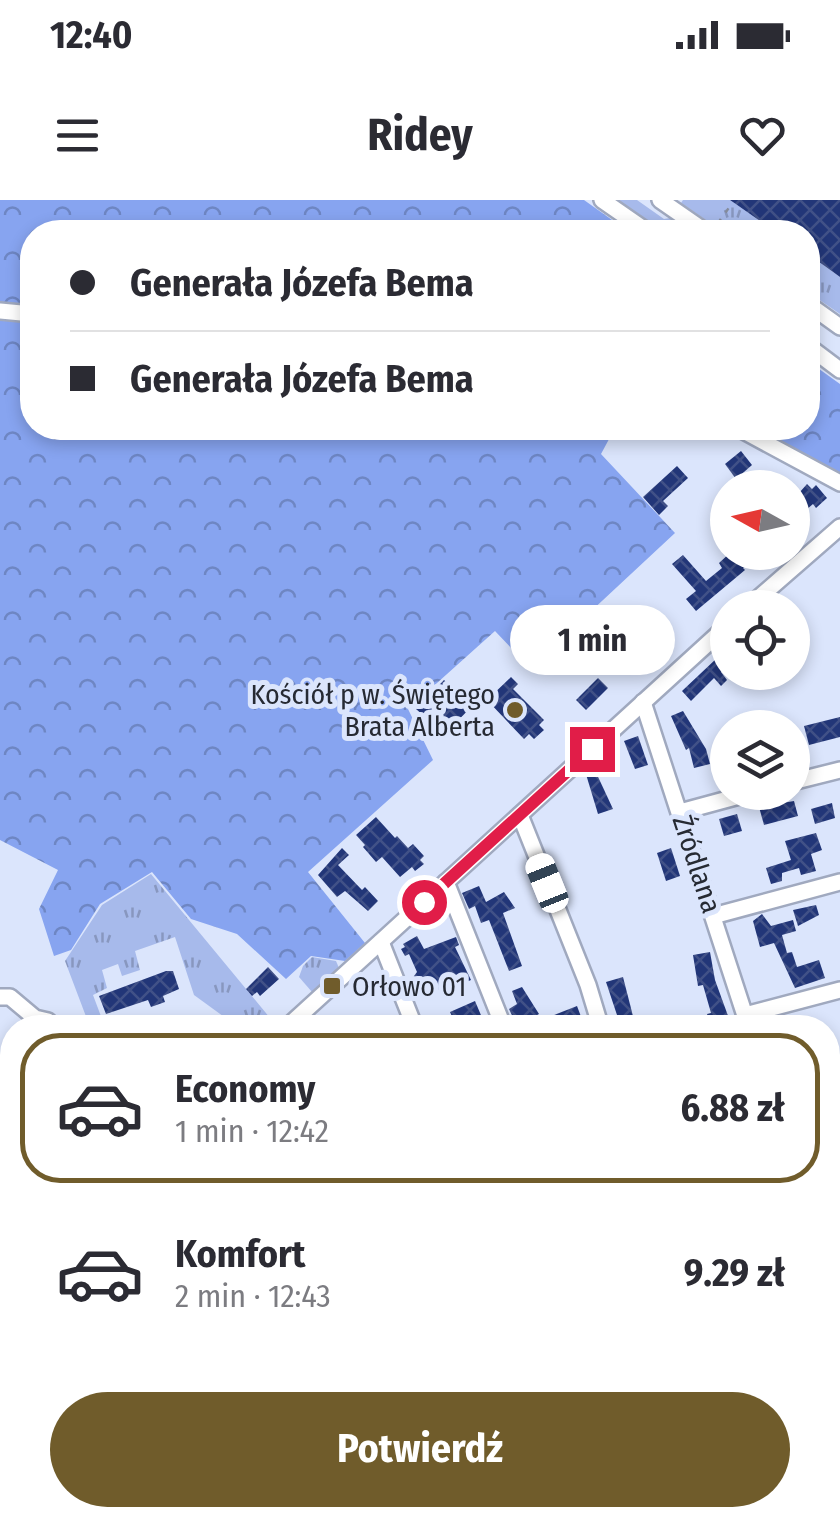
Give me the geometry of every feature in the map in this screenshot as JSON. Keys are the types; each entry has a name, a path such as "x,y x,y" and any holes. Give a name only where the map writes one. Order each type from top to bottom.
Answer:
{"street":[{"path":"602,200 631,220"},
{"path":"660,200 693,220"},
{"path":"760,440 840,483"},
{"path":"768,590 840,528"},
{"path":"301,1015 710,641"},
{"name":"Źródlana","path":"643,702 745,1015"},
{"path":"810,778 840,770"},
{"path":"680,812 710,804"},
{"path":"520,815 597,1015"},
{"path":"446,882 499,1015"},
{"path":"713,916 840,882"},
{"path":"382,942 410,1015"},
{"path":"765,1015 840,990"},
{"path":"0,997 10,997 29,1015"}],"green space":[{"path":"0,200 584,200 612,220 20,220 20,304 0,302"},
{"path":"617,200 637,200 664,219 680,220 646,220"},
{"path":"730,200 759,220 706,220 681,203"},
{"path":"820,263 840,277 840,314 820,300"},
{"path":"0,319 20,322 20,440 609,440 601,454 675,533 530,668 495,631 408,709 433,760 308,872 365,943 345,961 311,956 286,979 237,934 191,919 152,872 100,904 71,950 54,956 39,909 58,870 0,840"},
{"path":"820,370 840,384 840,474 773,440 820,440"},
{"path":"151,874 268,1015 222,1015 194,995 175,937 135,951 140,970 122,976 118,964 102,970 107,988 93,995 100,1015 85,1015 65,961 102,905"},
{"path":"312,957 336,961 339,968 312,992 299,977"}],"building":[{"path":"730,200 840,200 840,277 820,263 820,220 759,220"},
{"path":"741,451 752,465 746,470 729,470 725,464"},
{"path":"677,466 688,478 663,501 668,506 659,515 643,497"},
{"path":"816,485 827,498 816,508 813,504 810,507 810,487"},
{"path":"683,555 706,581 720,570 745,570 721,590 710,590 710,599 696,611 686,599 696,591 672,564"},
{"path":"659,615 674,634 662,644 646,626"},
{"path":"632,642 643,651 622,674 612,665"},
{"path":"710,665 710,682 691,701 682,691"},
{"name":"Kościół p w. Świętego Brata Alberta","path":"511,677 518,684 513,689 544,720 539,725 544,730 534,739 529,734 524,739 487,700"},
{"path":"598,678 608,688 586,710 576,700"},
{"path":"444,680 472,706 442,732 416,709"},
{"path":"683,711 706,749 710,764 694,768 689,748 686,750 671,716"},
{"path":"840,717 840,737 810,745 810,724"},
{"path":"638,736 648,765 635,769 624,741"},
{"path":"593,766 613,809 598,814 585,771"},
{"path":"832,803 835,818 815,824 811,809"},
{"path":"760,810 796,810 798,816 764,825"},
{"path":"737,814 742,831 724,836 719,819"},
{"path":"376,817 408,848 413,844 424,856 420,860 424,864 415,871 412,867 400,877 382,857 376,862 356,835"},
{"path":"816,833 822,850 811,854 816,871 801,875 799,868 782,873 782,881 771,884 766,868 791,860 785,841"},
{"path":"342,848 349,855 338,865 378,901 368,911 345,891 337,897 318,875"},
{"path":"671,848 680,876 666,881 657,853"},
{"path":"479,886 486,902 504,892 515,908 503,913 522,966 509,971 489,920 481,923 475,906 469,909 462,893"},
{"path":"816,905 819,915 798,926 793,910"},
{"path":"762,914 771,926 793,920 796,931 782,935 787,953 792,952 797,967 819,960 825,978 795,988 774,943 760,947 753,921"},
{"path":"417,936 424,949 456,937 459,945 455,947 471,980 440,993 435,980 415,989 411,980 417,972 409,954 405,956 401,949"},
{"path":"710,952 728,1015 707,1015 711,1013 703,985 698,986 693,955"},
{"path":"268,967 279,979 260,996 257,992 252,996 246,989"},
{"path":"173,971 179,989 163,996 165,1002 151,1007 148,1000 106,1014 99,996"},
{"path":"623,977 633,1015 617,1015 606,982"},
{"path":"522,987 539,1014 512,1015 509,1009 517,1004 512,991"},
{"path":"475,1001 481,1015 451,1015 450,1012"},
{"path":"577,1006 580,1015 554,1015"}],"place":[{"name":"Kościół p w. Świętego Brata Alberta","path":"515,710"},
{"name":"Orłowo 01","path":"332,986"}],"route":[{"path":"424,902 592,749"}]}
